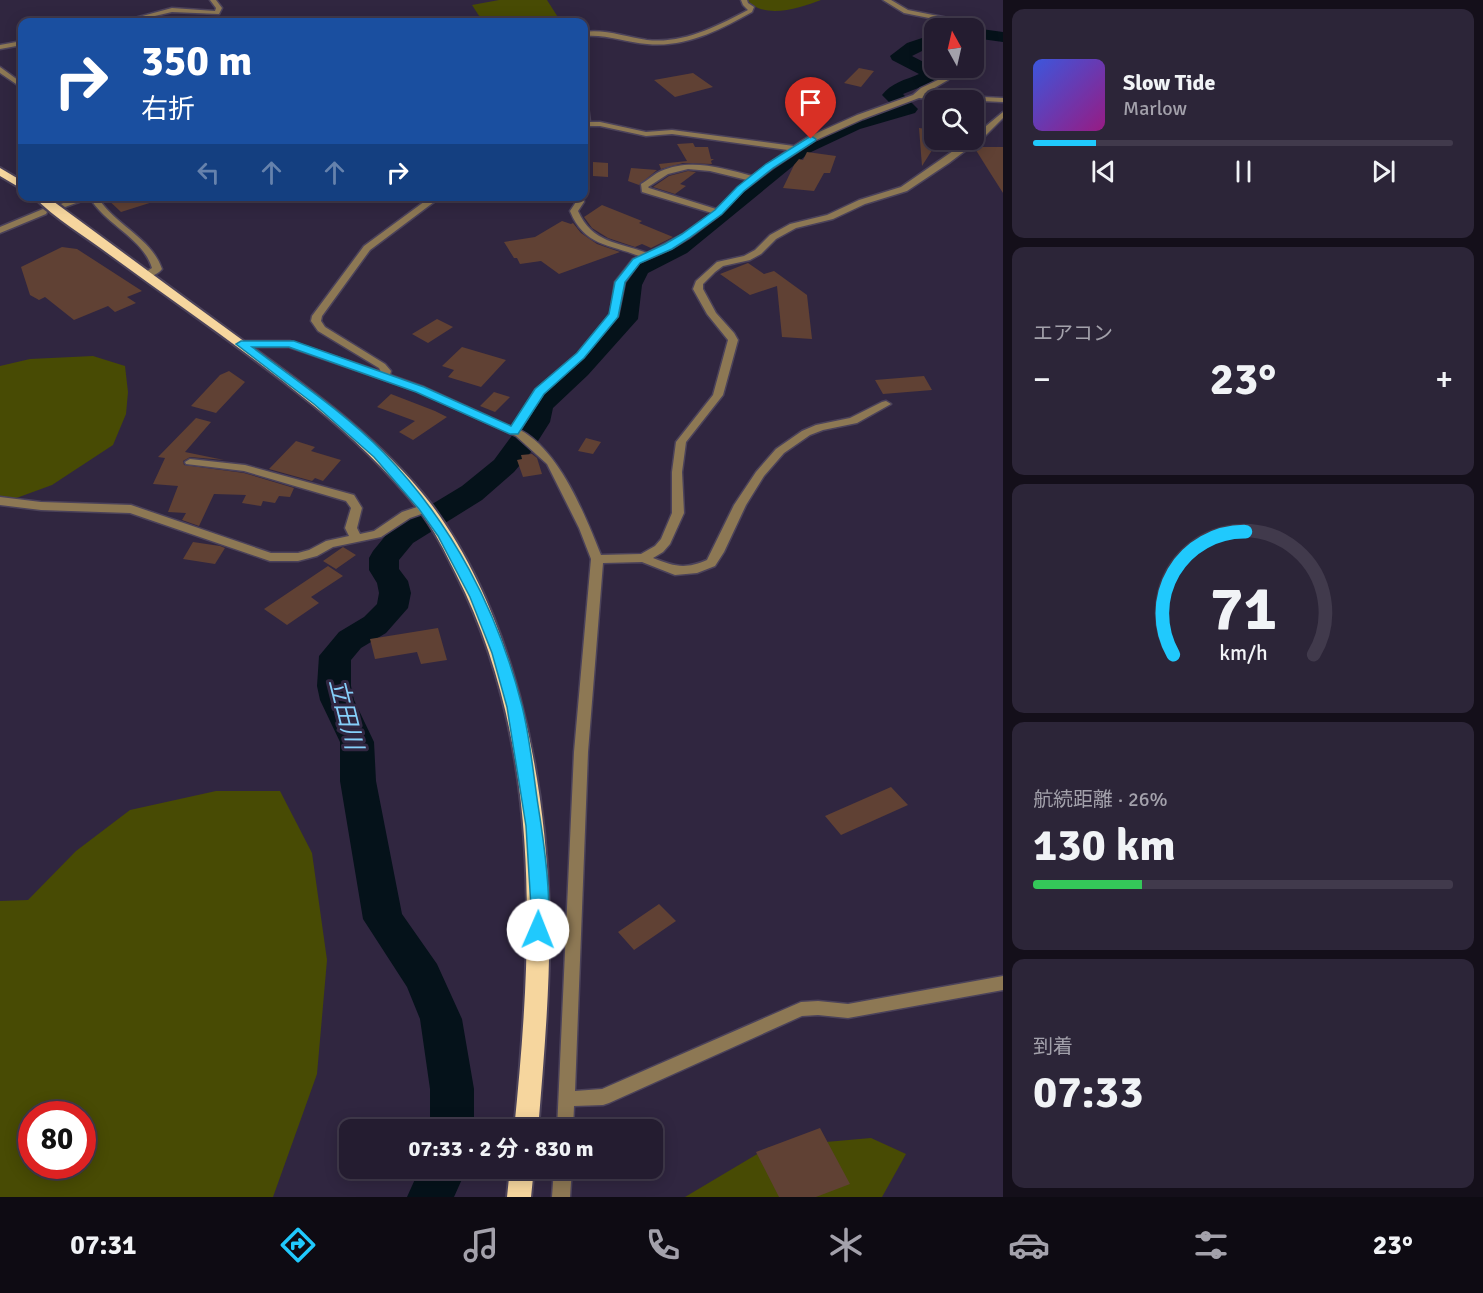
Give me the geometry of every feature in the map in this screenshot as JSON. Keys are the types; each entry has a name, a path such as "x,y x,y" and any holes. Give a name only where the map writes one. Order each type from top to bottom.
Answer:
{"highway":[{"path":"0,171 18,183"},
{"path":"41,204 147,275 318,402 378,455 426,508 444,535 476,597 499,653 514,707 534,826 539,907 534,1046 527,1119"},
{"path":"519,1197 521,1179"}],"street":[{"path":"139,18 172,10 217,13 219,8 213,0"},
{"path":"588,34 609,32 649,42 685,39 708,32 750,11 752,8 745,4 744,0"},
{"path":"886,0 906,12 940,18"},
{"path":"0,47 18,44"},
{"path":"0,69 18,83"},
{"path":"514,432 539,392 580,356 615,314 620,282 636,261 668,247 718,212 753,179 796,148 860,117 917,96 944,78"},
{"path":"917,96 1003,100"},
{"path":"643,558 659,549 675,524 678,513 677,471 681,442 718,395 733,340 731,334 712,314 698,289 699,283 720,264 747,258 758,252 773,237 793,226 830,217 862,202 904,189 983,133 1003,114"},
{"path":"588,124 646,134 672,132 796,148"},
{"path":"718,212 645,190 644,186 669,170 686,168 726,172 753,179"},
{"path":"65,204 75,201"},
{"path":"95,201 105,215 142,245 155,262 157,269 147,275"},
{"path":"384,377 386,371 382,366 321,329 316,321 317,316 319,309 350,274 367,248 431,201"},
{"path":"580,201 574,211 582,230 598,239 646,256"},
{"path":"0,230 41,204"},
{"path":"241,344 290,344 420,389 514,432 536,447 550,462 585,528 597,559 581,752 565,1119"},
{"path":"597,559 643,558 675,571 697,569 711,563 740,505 760,474 780,451 806,433 820,427 853,421 886,404"},
{"path":"190,462 245,468 350,498 356,502 358,507 351,528 356,538"},
{"path":"0,501 41,506 131,509 277,558 306,555 330,544 377,534 406,515 426,508"},
{"path":"566,1099 603,1097 801,1010 818,1008 848,1011 1003,983"},
{"path":"561,1197 562,1179"}],"shaded area":[{"path":"499,0 547,0 558,18 480,18 472,5"},
{"path":"747,0 821,0 793,9 772,11 763,10"},
{"path":"93,356 125,366 128,392 126,414 113,445 52,485 0,504 0,366 30,359"},
{"path":"216,791 280,791 312,853 327,960 317,1074 273,1197 0,1197 0,901 28,900 76,851 130,810"},
{"path":"871,1138 906,1154 882,1197 685,1197 769,1147"}],"building":[{"path":"859,68 874,71 861,87 844,83"},
{"path":"693,73 713,87 675,97 654,80"},
{"path":"919,128 924,129 924,150 932,150 922,166"},
{"path":"693,143 695,147 708,147 711,159 714,159 711,161 712,164 683,163 661,169 659,164 687,161 677,144"},
{"path":"984,147 1003,147 1003,193 976,150 984,150"},
{"path":"807,152 836,156 830,173 824,173 814,191 783,188 794,165 799,159 803,160"},
{"path":"593,162 608,163 608,177 593,176"},
{"path":"631,168 657,170 639,185 628,181"},
{"path":"688,171 696,172 680,184 686,186 675,194 653,187 669,176"},
{"path":"109,201 156,201 121,212"},
{"path":"602,205 642,221 639,223 673,237 651,248 642,244 635,247 608,238 592,228 584,217"},
{"path":"562,221 573,223 581,233 597,244 620,252 559,274 541,261 520,264 504,242 535,237"},
{"path":"62,247 77,249 142,291 127,297 136,303 115,312 108,306 74,320 45,297 39,300 30,295 21,267"},
{"path":"748,263 764,274 774,271 807,295 812,339 782,337 777,286 750,295 720,274"},
{"path":"437,319 453,327 428,343 412,334"},
{"path":"462,347 506,360 481,387 448,377 454,370 442,366"},
{"path":"229,371 245,382 216,413 191,406 220,375"},
{"path":"924,376 932,390 883,394 875,380"},
{"path":"494,392 510,397 495,412 480,406"},
{"path":"391,394 447,417 413,440 399,432 415,421 377,407"},
{"path":"196,418 211,422 185,452 224,460 190,457 183,461 184,465 244,473 294,488 290,497 279,496 275,503 263,501 261,506 242,503 246,495 214,494 199,526 182,520 186,513 168,512 178,486 153,484 165,458 158,457"},
{"path":"586,438 601,442 593,454 578,451"},
{"path":"296,441 315,447 311,451 341,460 323,481 315,478 312,481 269,469"},
{"path":"532,454 537,458 542,474 523,477 517,460 522,459 521,455"},
{"path":"193,542 225,548 215,564 183,559"},
{"path":"343,547 356,555 336,569 323,561"},
{"path":"328,566 343,576 311,597 319,603 287,625 264,609"},
{"path":"438,628 447,660 421,664 417,652 375,659 370,639"},
{"path":"891,787 908,805 841,835 825,816"},
{"path":"659,904 676,921 634,950 618,932"},
{"path":"820,1128 850,1184 816,1197 779,1197 756,1152"}],"waterway":[{"name":"立田川","path":"984,34 1003,37"},
{"name":"立田川","path":"924,43 899,56 924,70"},
{"name":"立田川","path":"452,1119 452,1089 441,1019 423,977 383,919 358,781 357,742 337,700 334,686 335,656 350,640 375,625 392,608 395,593 392,581 384,570 384,558 402,536 472,493 504,466 521,446 536,422 540,405 579,369 626,319 630,285 639,269 679,248 802,149 853,125 908,109 892,95 896,90 926,78"},
{"name":"立田川","path":"430,1197 439,1179"}],"route":[{"path":"538,930 539,907 534,826 514,707 499,653 476,597 444,535 424,506 378,455 318,402 241,344 290,344 420,389 514,432 539,392 580,356 615,314 620,282 636,261 686,236 718,212 740,189 811,139"}]}
